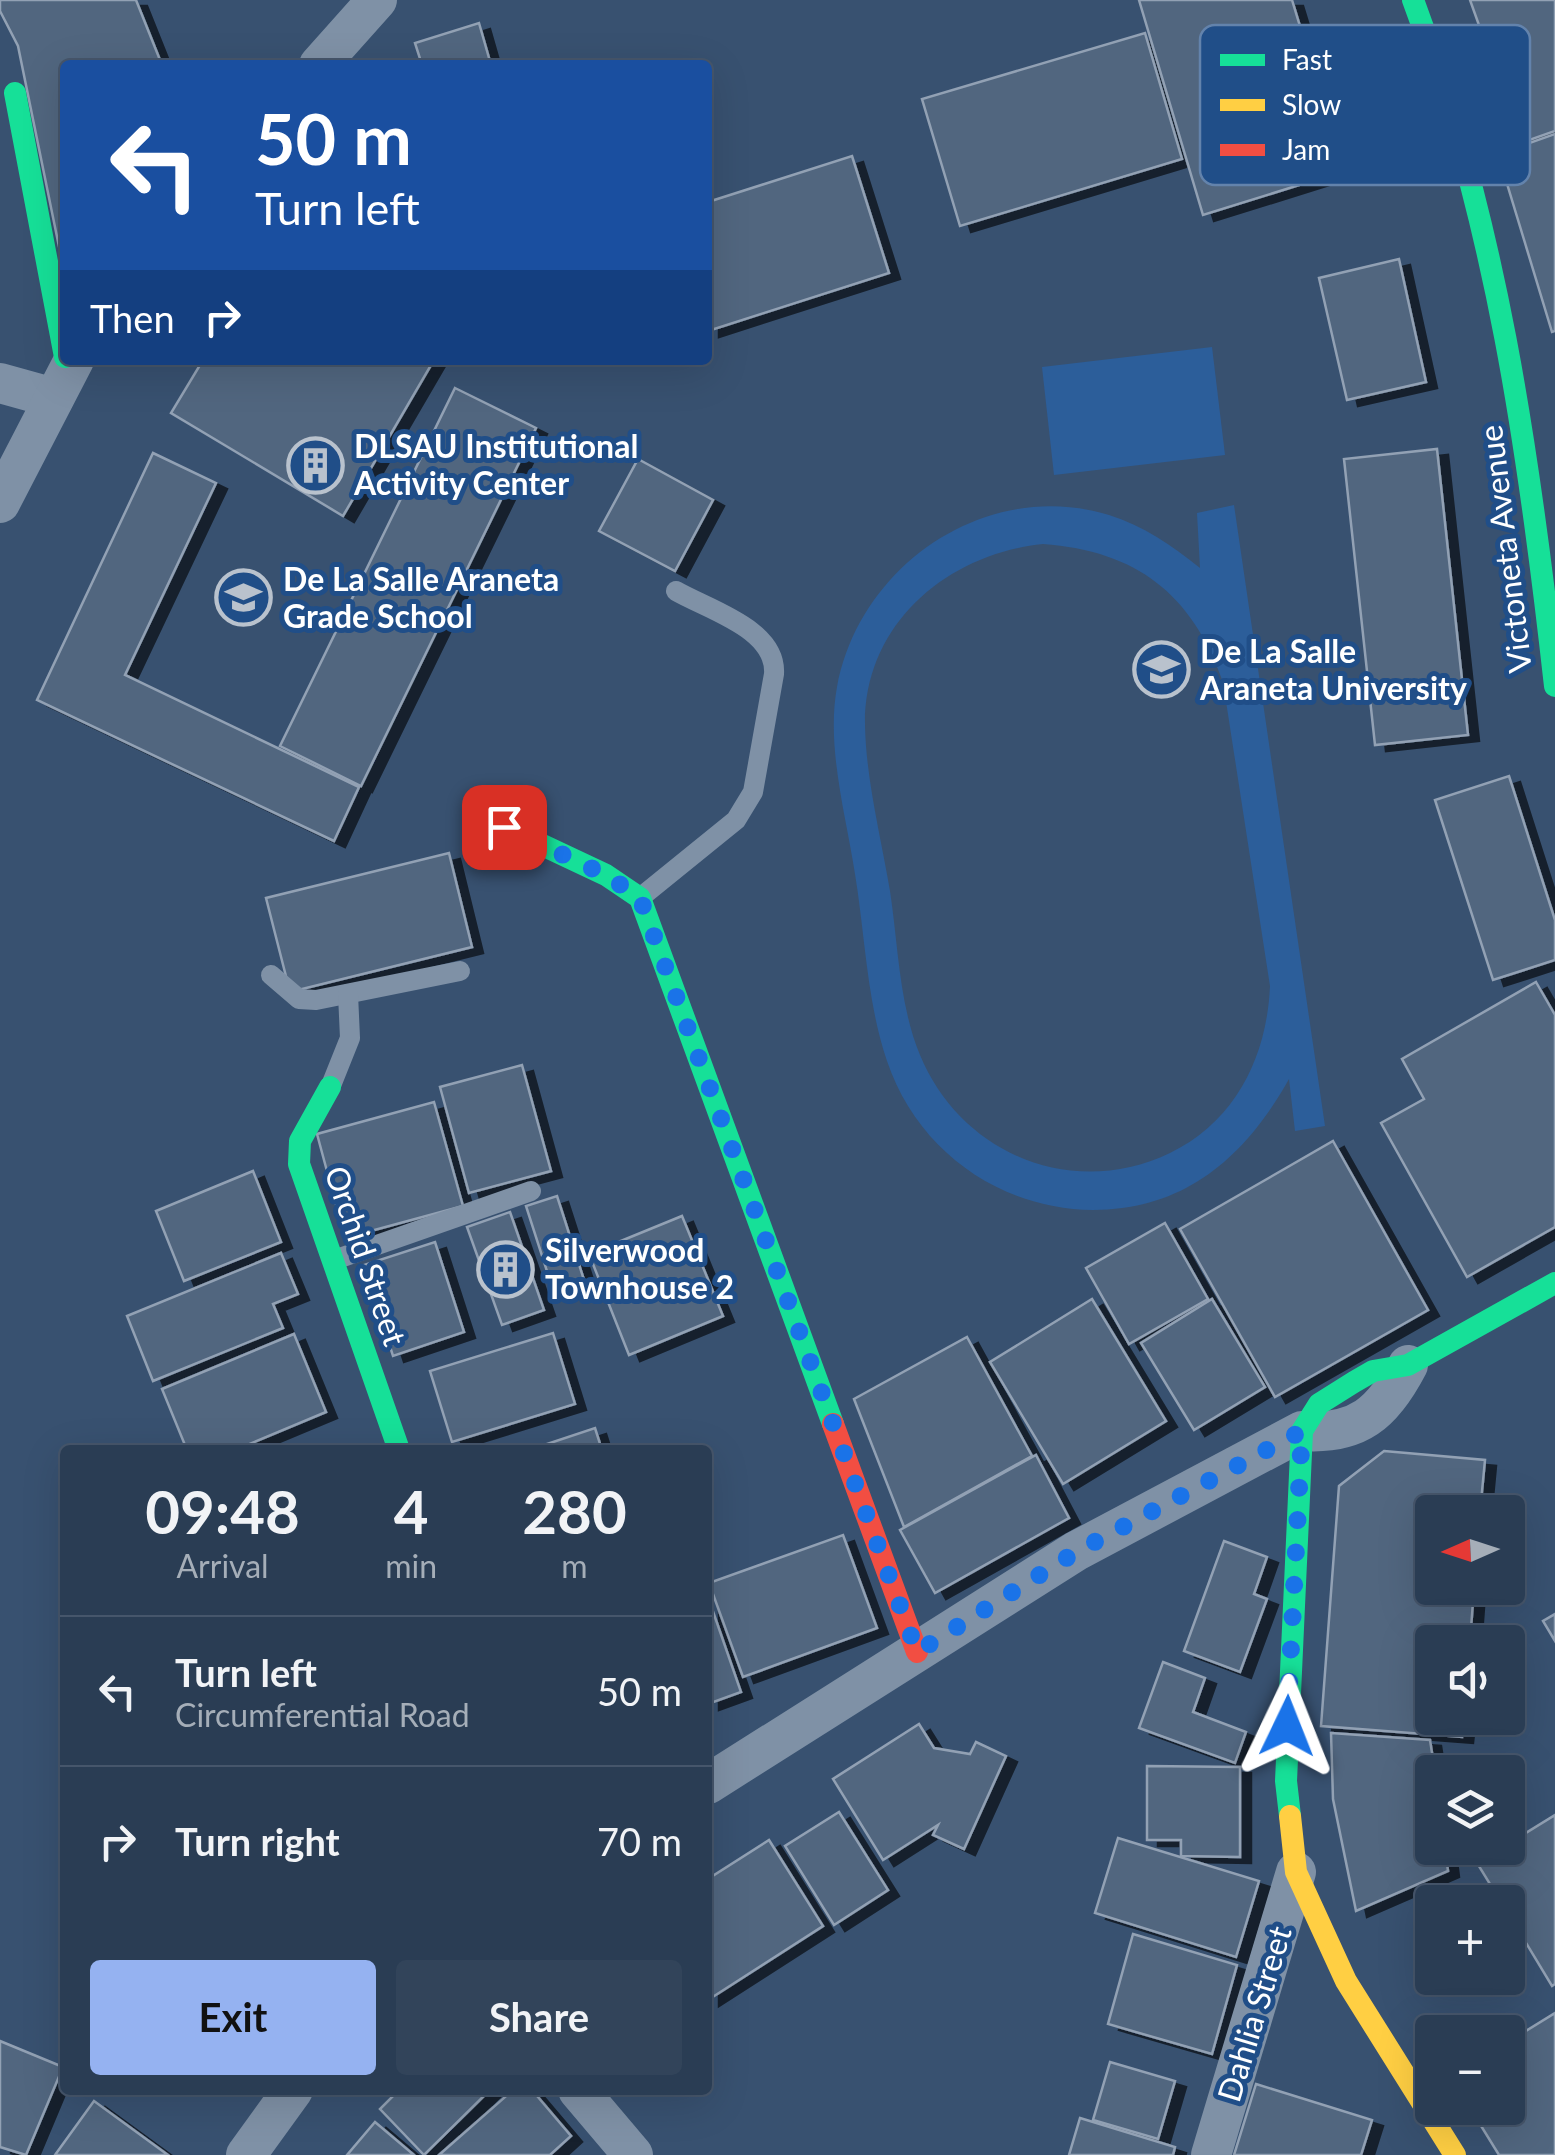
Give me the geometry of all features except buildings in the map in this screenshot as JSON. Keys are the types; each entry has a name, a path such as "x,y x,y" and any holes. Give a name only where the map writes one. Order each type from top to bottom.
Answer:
{"street":[{"path":"323,60 377,0"},
{"name":"Victoneta Avenue","path":"1412,0 1420,25"},
{"path":"15,93 60,341"},
{"name":"Victoneta Avenue","path":"1472,185 1507,319 1528,442 1555,686"},
{"path":"0,383 65,369"},
{"path":"0,502 65,369"},
{"path":"504,827 606,875 640,898 917,1652"},
{"name":"Orchid Street","path":"330,1087 300,1142 298,1164 397,1445"},
{"path":"712,1781 1076,1552 1302,1431 1335,1434 1388,1403 1408,1365 1555,1284"},
{"path":"1302,1431 1286,1780 1296,1872 1346,1981 1454,2155"},
{"name":"Dahlia Street","path":"1211,2155 1296,1872"},
{"path":"246,2155 289,2095"},
{"path":"582,2095 633,2155"}],"lane":[{"path":"640,898 736,820 752,792 774,674 775,656 763,639 676,591"},
{"path":"271,975 298,1000 348,994 460,970"},
{"path":"330,1087 350,1038 348,994"},
{"path":"330,1261 531,1192"}],"shaded area":[{"path":"1212,347 1225,455 1054,475 1042,367"},
{"path":"1234,505 1325,1126 1295,1131 1289,1079 1272,1107 1233,1154 1185,1189 1126,1208 1058,1207 994,1186 941,1147 919,1122 887,1061 871,992 838,781 834,733 837,687 850,643 872,603 901,569 936,541 975,521 1018,509 1063,507 1109,515 1157,537 1200,568 1197,513","holes":["1043,544 1106,556 1157,583 1195,624 1210,651 1223,682 1270,986 1268,1012 1254,1061 1244,1084 1213,1123 1170,1153 1133,1166 1095,1171 1059,1169 1024,1159 991,1142 963,1119 938,1090 920,1055 903,995 865,725 868,688 879,655 918,600 975,562 1008,550"]}],"traffic: fast":[{"path":"1413,0 1422,25"},
{"path":"15,93 60,331"},
{"path":"1471,185 1521,424 1555,686"},
{"path":"504,827 606,875 640,898 833,1424"},
{"path":"330,1087 300,1141 299,1164 397,1445"},
{"path":"1290,1816 1286,1781 1302,1431 1319,1404 1354,1382 1373,1371 1408,1365 1555,1283"}],"traffic: slow":[{"path":"1290,1816 1296,1872 1346,1981 1455,2155"}],"traffic: jam":[{"path":"833,1424 917,1652"}],"place":[{"name":"DLSAU Institutional Activity Center","path":"315,465"},
{"name":"De La Salle Araneta Grade School","path":"244,598"},
{"name":"De La Salle Araneta University","path":"1161,670"},
{"name":"Silverwood Townhouse 2","path":"506,1269"}],"route":[{"path":"504,827 606,875 640,898 917,1652 1076,1552 1302,1431 1287,1726"}]}
